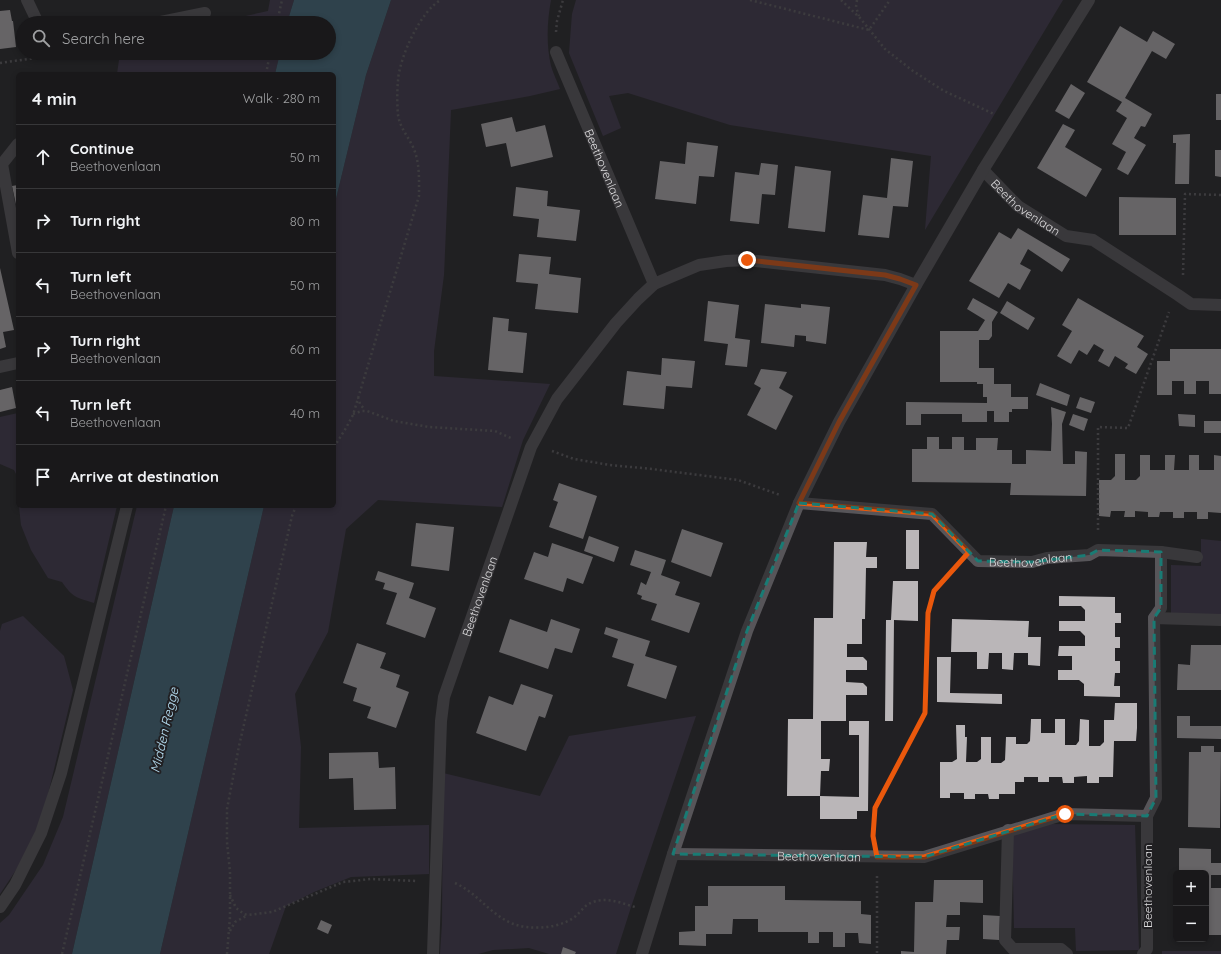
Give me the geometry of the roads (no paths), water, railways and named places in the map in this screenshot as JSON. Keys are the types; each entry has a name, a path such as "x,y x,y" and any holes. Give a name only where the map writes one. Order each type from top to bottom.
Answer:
{"street":[{"path":"27,0 35,16"},
{"name":"Beethovenlaan","path":"642,954 673,854 747,631 799,503 839,422 916,285 983,170 1089,0"},
{"path":"190,16 205,13"},
{"name":"Beethovenlaan","path":"556,52 654,284"},
{"path":"16,146 2,164 16,242"},
{"name":"Beethovenlaan","path":"983,170 1018,206 1066,236 1093,240 1178,294 1191,304 1221,305"},
{"name":"Beethovenlaan","path":"433,954 441,722 444,697 531,447 557,399 616,323 638,299 654,284 699,265 747,260 885,275 916,285"},
{"path":"0,367 16,363"},
{"name":"Beethovenlaan","path":"799,503 932,514 978,561 1032,562 1046,558 1090,555 1098,550 1162,552 1197,557"},
{"path":"0,907 15,885 41,833 61,773 127,508"},
{"name":"Beethovenlaan","path":"1143,954 1147,949 1147,816 1156,798 1154,618 1161,608 1162,552"},
{"path":"1154,618 1221,620"},
{"name":"Beethovenlaan","path":"673,854 924,857 1008,830 1065,814 1147,816"},
{"path":"1008,830 1005,940 1013,949 1061,949 1067,954"}],"water":[{"path":"294,0 391,0 366,75 336,199 336,72 275,72 278,60 336,60 336,16 289,16"},
{"name":"Midden Regge","path":"174,508 264,508 160,954 72,954"}]}
